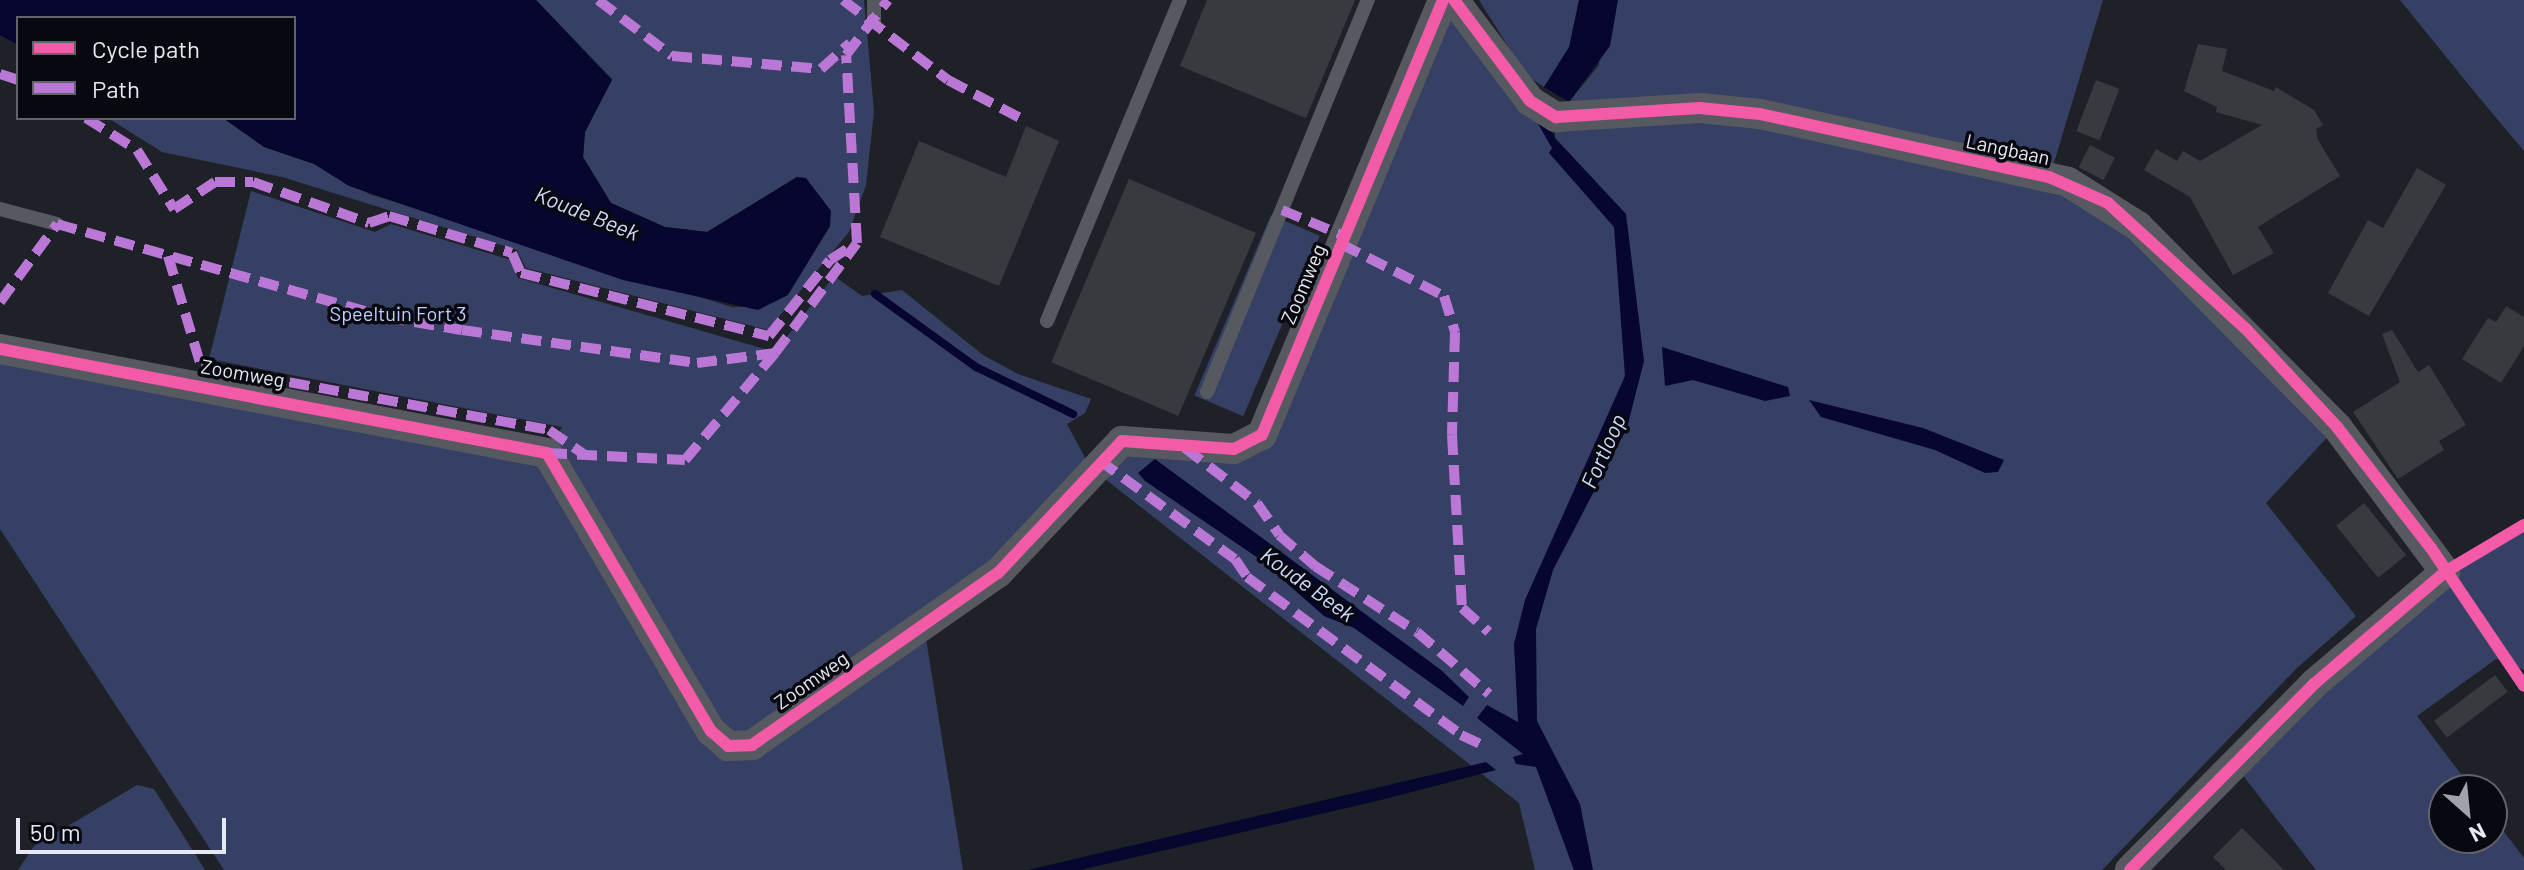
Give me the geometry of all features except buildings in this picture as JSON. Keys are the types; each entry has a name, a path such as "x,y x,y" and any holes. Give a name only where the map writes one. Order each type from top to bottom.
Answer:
{"street":[{"name":"Zoomweg","path":"0,349 519,443 547,453 711,731 728,746 752,745 998,573 1122,441 1234,449 1262,435 1443,0"},
{"name":"Langbaan","path":"1454,0 1545,110 1700,108 1760,114 2068,182 2138,226 2246,329 2337,427 2445,572 2371,634 2235,765 2134,869"}],"lane":[{"path":"874,0 874,22"},
{"path":"1047,321 1180,0"},
{"path":"1207,392 1368,0"},
{"path":"0,209 57,224"}],"green space":[{"path":"536,0 864,0 874,111 866,185 849,232 768,330 526,268 517,250 282,177 162,152 111,120 226,120 264,147 314,164 369,194 732,307 751,307 802,271 830,226 797,177 707,232 665,227 611,203 583,157 585,132 612,79"},
{"name":"Speeltuin Fort 3","path":"1443,0 1534,103 1555,149 1555,130 1569,102 1599,65 1603,0 2103,0 2053,166 2337,427 2266,503 2356,616 2298,667 2102,870 1535,870 1519,803 1091,468 924,626 963,870 224,870 0,529 0,350 547,453 562,427 209,359 251,191 375,232 391,224 511,260 518,278 775,352 834,276 862,296 902,290 983,355 1018,374 1091,399 1085,413 1067,424 1090,467 1122,441 1262,435"},
{"path":"1479,0 1579,0 1568,58 1544,87 1526,75"},
{"path":"2400,0 2524,0 2524,151 2477,95"},
{"path":"1271,215 1320,236 1243,416 1194,395"},
{"path":"2524,525 2524,670 2496,659 2417,716 2461,774 2428,774 2428,854 2508,854 2508,837 2524,858 2524,870 2316,870 2235,765 2444,572"},
{"path":"137,785 154,789 205,870 18,870 34,846"}],"water":[{"path":"0,0 536,0 612,80 585,132 583,157 611,203 665,227 707,232 797,177 806,178 831,211 830,226 788,295 758,310 623,280 349,186 314,164 264,147 226,120 296,120 296,16 16,16 16,44 0,35"},
{"path":"1579,0 1618,0 1610,46 1569,102 1544,87 1569,47"},
{"path":"1557,140 1626,214 1644,361 1627,428 1553,570 1536,629 1537,721 1580,804 1593,870 1574,870 1536,767 1516,764 1513,757 1523,754 1477,718 1487,705 1518,722 1514,644 1525,600 1625,376 1614,227 1549,153"},
{"path":"1662,347 1788,387 1790,396 1765,401 1693,380 1665,386"},
{"path":"1809,400 1923,428 2004,460 1998,472 1985,473 1935,450 1821,417"},
{"path":"1155,459 1441,670 1469,697 1463,706 1354,628 1324,616 1258,558 1145,481 1138,473"},
{"path":"1486,762 1496,770 1381,800 1080,870 1028,870"}],"waterway":[{"name":"Fortloop","path":"1541,121 1560,154"},
{"name":"Koude Beek","path":"875,294 976,367 1073,414"}],"marked path":[{"path":"598,0 672,56 821,69 850,43"},
{"path":"843,0 948,80 1020,118"},
{"path":"0,302 57,224 385,317 697,363 775,353 857,243 846,55 888,0"},
{"path":"0,74 16,79"},
{"path":"89,120 137,150 174,209 215,182 253,182 369,223 389,216 512,253 521,273 769,336 830,260 850,247"},
{"path":"1282,210 1344,236"},
{"path":"1341,244 1444,296 1455,332 1452,435 1462,608 1489,632"},
{"path":"168,256 201,366 549,430 585,455"},
{"path":"547,453 685,460 775,353"},
{"path":"1185,448 1257,503 1279,535 1315,566 1417,632 1489,694"},
{"path":"1099,460 1235,559 1247,577 1461,735 1485,746"}],"cycle path":[{"path":"0,349 547,453 711,731 728,746 752,745 998,573 1122,441 1234,449 1262,435 1443,0"},
{"path":"1454,0 1530,101 1556,117 1700,108 1760,114 2049,177 2108,203 2246,329 2337,427 2431,548 2524,686"},
{"path":"2130,870 2314,684 2445,572 2524,525"}]}
